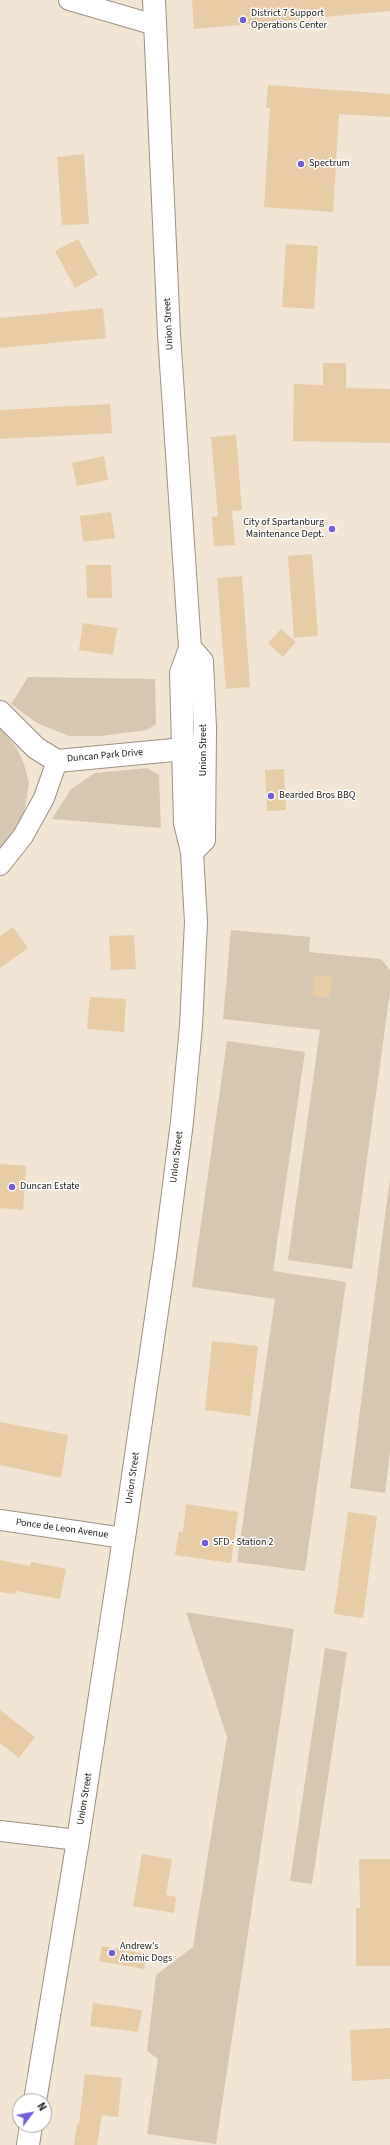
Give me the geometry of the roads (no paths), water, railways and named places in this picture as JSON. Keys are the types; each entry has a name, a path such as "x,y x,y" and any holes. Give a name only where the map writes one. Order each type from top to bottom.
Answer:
{"main road":[{"name":"Union Street","path":"36,2093 78,1840 124,1538 182,1122 191,1026 196,922 192,852 185,823 181,673 190,648 169,334 154,0"},
{"name":"Union Street","path":"190,648 202,661 205,745 204,840 192,852"},
{"name":"Duncan Park Drive","path":"0,712 36,748 57,761 184,749 205,745"},
{"path":"28,2145 30,2133"}],"street":[{"path":"69,0 155,26"},
{"path":"0,865 23,836 44,798 57,761"},
{"name":"Ponce de Leon Avenue","path":"0,1520 124,1538"},
{"path":"0,1831 78,1840"}],"place":[{"name":"District 7 Support Operations Center","path":"243,20"},
{"name":"Spectrum","path":"301,164"},
{"name":"City of Spartanburg Maintenance Dept.","path":"332,529"},
{"name":"Bearded Bros BBQ","path":"271,796"},
{"name":"Duncan Estate","path":"12,1187"},
{"name":"SFD - Station 2","path":"205,1543"},
{"name":"Andrew's Atomic Dogs","path":"112,1953"}]}
